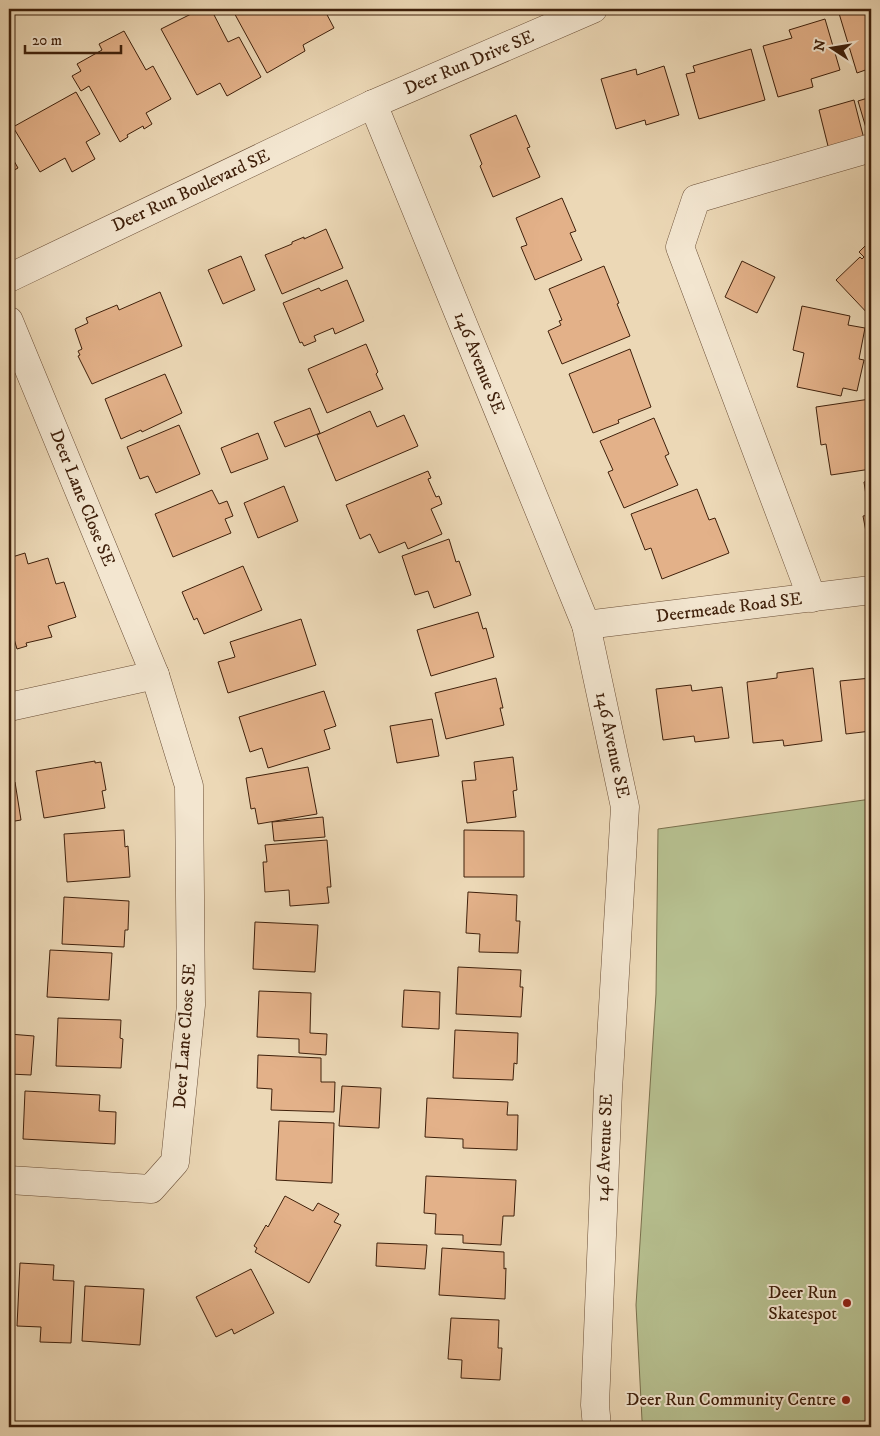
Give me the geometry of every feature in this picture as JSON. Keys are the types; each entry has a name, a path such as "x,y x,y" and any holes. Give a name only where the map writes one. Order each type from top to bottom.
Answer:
{"street":[{"name":"Deer Run Drive SE","path":"372,104 593,9"},
{"name":"Deer Run Boulevard SE","path":"9,278 372,104"},
{"name":"146 Avenue SE","path":"372,104 586,625 625,807 608,1090 595,1405 597,1427"},
{"path":"812,598 680,247 696,199 871,148"},
{"name":"Deer Lane Close SE","path":"9,321 155,675 189,786 191,1005 175,1162 151,1189 9,1180"},
{"name":"Deermeade Road SE","path":"586,625 871,590"},
{"path":"9,708 155,675"}],"green space":[{"path":"871,799 871,1427 644,1427 642,1420 636,1305 656,994 658,829"}],"building":[{"path":"201,9 211,9 228,42 239,37 261,77 227,96 220,83 197,95 161,29"},
{"path":"232,9 324,9 334,28 303,45 305,51 267,73"},
{"path":"871,9 871,68 857,73 838,10"},
{"path":"825,19 840,70 811,79 813,87 778,97 763,46 792,38 789,30"},
{"path":"124,31 146,70 153,66 171,99 146,113 152,124 144,129 143,126 127,135 128,137 120,142 89,86 81,91 72,76 81,71 77,64 102,50 99,44"},
{"path":"751,49 765,100 699,119 686,74 695,72 693,66"},
{"path":"664,66 679,115 646,125 645,120 616,129 601,79 636,69 637,75"},
{"path":"76,92 100,134 86,142 95,159 72,172 65,158 40,172 13,127"},
{"path":"871,97 871,137 869,138 858,101"},
{"path":"854,100 864,139 829,150 819,110"},
{"path":"516,115 530,147 527,148 540,177 493,197 470,135"},
{"path":"9,152 18,168 9,173"},
{"path":"562,198 576,231 570,233 582,260 535,280 521,247 527,245 516,218"},
{"path":"326,229 343,268 282,294 265,255"},
{"path":"871,240 871,317 836,280 860,257 862,259 864,257 859,252"},
{"path":"241,256 255,290 223,304 208,270"},
{"path":"742,261 775,277 757,313 725,297"},
{"path":"604,266 630,336 562,364 548,331 561,325 559,321 562,320 549,289"},
{"path":"347,280 364,321 335,334 333,328 314,336 316,341 304,346 302,342 300,343 283,303 319,288 321,291"},
{"path":"160,292 182,346 92,384 78,356 80,355 78,351 82,349 75,329 88,323 86,318 117,305 119,310"},
{"path":"802,306 850,316 848,325 865,328 859,359 864,360 857,391 843,388 841,396 797,387 804,353 793,350"},
{"path":"366,344 383,389 327,413 308,369"},
{"path":"630,349 651,407 618,420 619,423 593,433 569,374"},
{"path":"165,374 182,413 142,432 141,430 121,439 105,399"},
{"path":"870,399 871,469 831,475 826,444 821,445 816,407"},
{"path":"310,408 320,433 285,447 274,422"},
{"path":"370,411 377,427 404,415 418,446 336,481 317,435"},
{"path":"654,418 669,454 665,456 678,485 624,508 608,472 613,470 600,441"},
{"path":"179,425 200,474 156,493 148,476 140,479 127,447"},
{"path":"258,433 268,459 231,473 221,448"},
{"path":"428,471 431,478 428,479 436,497 439,496 442,504 431,509 442,534 408,549 405,542 379,553 370,534 360,539 346,505"},
{"path":"871,480 870,553 863,516 869,515 864,482"},
{"path":"284,486 298,521 258,538 244,503"},
{"path":"697,489 709,520 715,518 729,553 662,579 651,548 645,550 631,514"},
{"path":"212,490 219,504 227,501 233,516 225,519 231,533 173,557 155,514"},
{"path":"449,539 456,562 459,561 471,595 434,608 428,591 415,595 402,556"},
{"path":"25,553 28,564 48,558 56,584 64,582 76,617 48,626 52,637 26,643 27,646 17,649 9,622 9,558"},
{"path":"243,566 262,610 204,634 197,618 194,620 182,592"},
{"path":"478,612 483,629 486,628 494,657 431,676 417,630"},
{"path":"301,619 316,665 228,693 218,662 235,657 230,642"},
{"path":"813,668 822,741 784,746 783,740 753,743 747,682 777,678 777,673"},
{"path":"496,678 503,708 500,708 504,725 446,739 435,693"},
{"path":"871,678 871,731 846,734 840,681"},
{"path":"691,685 692,691 722,687 729,738 695,742 694,736 663,740 656,689"},
{"path":"324,691 336,726 324,730 330,749 268,768 262,748 250,752 239,717"},
{"path":"432,719 439,756 397,763 390,726"},
{"path":"513,757 517,790 513,791 516,817 467,823 462,781 476,780 474,762"},
{"path":"95,761 95,763 101,762 106,790 102,791 105,808 44,818 36,771"},
{"path":"308,767 317,814 258,824 255,808 251,809 246,778"},
{"path":"15,782 21,820 9,822 9,783"},
{"path":"323,817 325,837 274,841 272,822"},
{"path":"124,830 125,847 128,846 130,877 67,882 64,834"},
{"path":"464,830 524,831 524,877 464,877"},
{"path":"327,840 331,887 327,887 329,903 290,906 289,890 265,892 263,862 267,862 265,845"},
{"path":"468,892 517,895 516,921 520,921 518,953 479,952 480,934 466,933"},
{"path":"64,897 129,901 128,930 125,930 124,947 62,944"},
{"path":"255,922 318,925 315,972 253,969"},
{"path":"50,950 112,953 109,1000 47,997"},
{"path":"458,967 521,970 520,987 523,987 521,1017 456,1014"},
{"path":"404,990 440,992 439,1029 402,1027"},
{"path":"259,991 311,993 310,1033 327,1034 326,1055 299,1053 299,1039 257,1037"},
{"path":"58,1018 121,1020 120,1038 123,1039 121,1068 56,1066"},
{"path":"455,1030 518,1033 517,1064 514,1063 513,1080 453,1078"},
{"path":"9,1034 34,1036 31,1075 9,1074"},
{"path":"258,1055 321,1058 321,1082 335,1082 334,1112 271,1110 272,1089 257,1088"},
{"path":"342,1086 381,1088 379,1128 339,1126"},
{"path":"25,1091 100,1095 99,1111 116,1112 115,1144 23,1139"},
{"path":"427,1098 508,1102 507,1115 518,1115 517,1150 463,1148 463,1139 425,1137"},
{"path":"279,1121 334,1123 332,1183 276,1180"},
{"path":"426,1176 516,1180 514,1216 503,1216 501,1245 463,1243 463,1235 435,1234 436,1214 424,1213"},
{"path":"285,1196 313,1211 318,1203 339,1214 334,1222 341,1225 309,1283 255,1252 257,1248 254,1246 266,1225 268,1227"},
{"path":"377,1243 427,1245 425,1269 376,1266"},
{"path":"442,1248 504,1252 504,1269 506,1268 505,1299 439,1295"},
{"path":"20,1263 54,1265 53,1280 74,1281 71,1343 40,1342 41,1327 17,1326"},
{"path":"251,1269 274,1313 234,1334 232,1329 216,1337 196,1297"},
{"path":"85,1286 144,1289 140,1345 82,1341"},
{"path":"451,1318 499,1320 498,1348 502,1348 500,1380 461,1378 462,1360 448,1359"}],"place":[{"name":"Deer Run Skatespot","path":"847,1303"},
{"name":"Deer Run Community Centre","path":"846,1400"}]}
